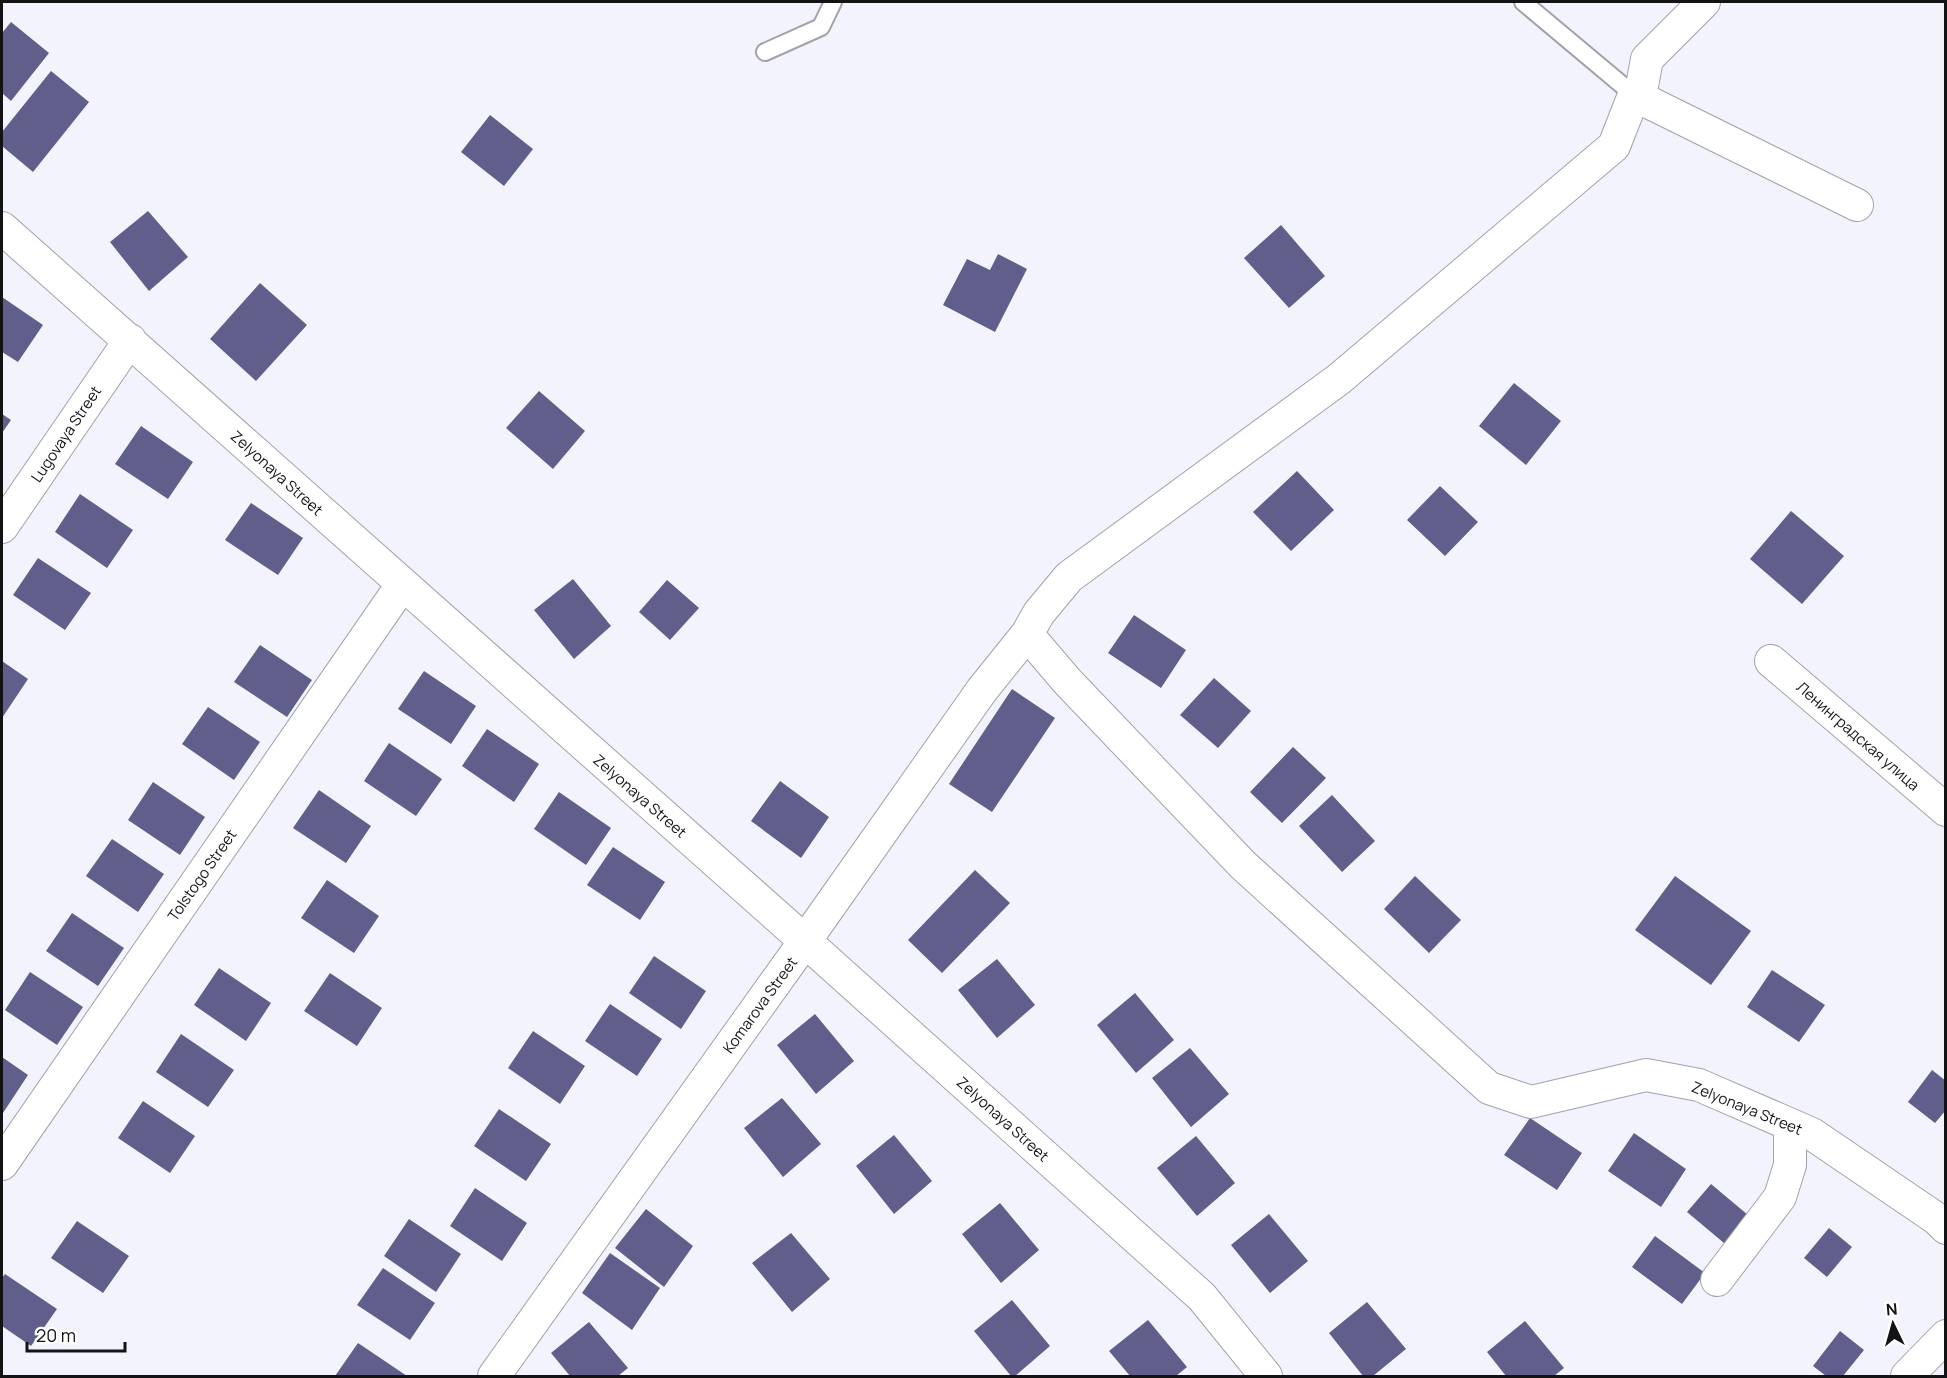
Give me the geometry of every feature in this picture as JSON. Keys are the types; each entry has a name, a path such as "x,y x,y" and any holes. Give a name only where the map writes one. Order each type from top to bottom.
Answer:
{"street":[{"name":"Komarova Street","path":"494,1377 982,690 1027,634 1039,613 1069,577 1339,379 1614,146 1634,95 1642,86 1647,59 1704,2"},
{"path":"1634,95 1857,205"},
{"name":"Zelyonaya Street","path":"2,228 1202,1297 1266,1377"},
{"name":"Lugovaya Street","path":"2,527 130,340"},
{"name":"Tolstogo Street","path":"2,1164 402,585"},
{"name":"Zelyonaya Street","path":"1027,634 1067,681 1243,865 1489,1088 1531,1102 1646,1075 1699,1085 1812,1134 1937,1219 1946,1228"},
{"name":"Ленинградская улица","path":"1771,661 1946,810"},
{"path":"1717,1280 1780,1197 1790,1165 1790,1125"},
{"path":"1907,1377 1946,1336"}],"lane":[{"path":"765,52 821,27 833,2"},
{"path":"1523,2 1634,95"}],"building":[{"path":"11,22 49,53 11,101 2,93 2,33"},
{"path":"51,71 89,102 33,172 2,146 2,132"},
{"path":"490,115 533,149 504,186 461,152"},
{"path":"148,211 188,257 149,291 110,242"},
{"path":"1281,225 1325,276 1289,308 1244,258"},
{"path":"998,254 1027,269 995,332 943,305 967,259 990,270"},
{"path":"260,283 307,325 256,381 210,339"},
{"path":"2,297 43,325 18,362 2,352"},
{"path":"1514,383 1561,421 1526,465 1479,426"},
{"path":"539,391 585,431 553,469 506,428"},
{"path":"2,414 11,420 2,433"},
{"path":"141,426 193,462 168,499 115,464"},
{"path":"1297,471 1334,510 1291,551 1253,512"},
{"path":"1440,486 1478,522 1445,556 1407,520"},
{"path":"80,494 133,530 107,568 55,532"},
{"path":"251,503 303,538 278,575 225,540"},
{"path":"1791,511 1844,556 1802,604 1750,559"},
{"path":"38,558 91,593 65,630 13,595"},
{"path":"573,579 611,626 574,659 534,610"},
{"path":"667,580 699,608 670,640 639,612"},
{"path":"1134,615 1186,650 1161,688 1108,653"},
{"path":"260,645 312,680 287,717 234,682"},
{"path":"2,661 28,679 2,718"},
{"path":"424,671 476,706 451,744 398,709"},
{"path":"1214,678 1251,711 1218,748 1180,715"},
{"path":"1012,689 1055,718 992,812 949,784"},
{"path":"208,707 260,742 234,780 182,744"},
{"path":"487,729 539,764 514,802 462,766"},
{"path":"389,743 442,779 416,816 364,781"},
{"path":"1293,747 1326,778 1282,823 1250,792"},
{"path":"780,781 829,817 801,858 751,821"},
{"path":"153,782 205,817 180,855 128,820"},
{"path":"319,790 371,826 346,863 293,828"},
{"path":"559,792 611,828 586,865 534,829"},
{"path":"1332,795 1375,841 1342,872 1299,826"},
{"path":"112,839 164,874 138,912 86,876"},
{"path":"613,847 665,882 640,920 587,885"},
{"path":"975,870 1010,903 942,973 908,940"},
{"path":"1415,876 1461,920 1429,953 1384,909"},
{"path":"1675,876 1751,931 1711,985 1635,930"},
{"path":"327,880 379,916 354,953 301,918"},
{"path":"72,913 124,948 98,986 46,951"},
{"path":"654,956 706,991 681,1029 629,993"},
{"path":"997,959 1035,1005 997,1038 958,990"},
{"path":"219,968 271,1003 246,1041 194,1005"},
{"path":"1772,970 1825,1005 1799,1042 1747,1007"},
{"path":"30,972 83,1007 57,1045 5,1010"},
{"path":"330,973 382,1008 357,1046 304,1011"},
{"path":"1135,993 1174,1040 1136,1073 1097,1025"},
{"path":"610,1004 662,1039 637,1076 585,1041"},
{"path":"815,1014 854,1061 816,1094 777,1045"},
{"path":"533,1031 585,1066 560,1104 508,1068"},
{"path":"181,1034 234,1070 208,1107 156,1072"},
{"path":"1190,1048 1229,1094 1191,1127 1152,1078"},
{"path":"2,1057 28,1075 3,1113 2,1112"},
{"path":"1932,1070 1946,1081 1946,1110 1935,1123 1908,1102"},
{"path":"782,1098 821,1144 783,1177 744,1128"},
{"path":"143,1101 195,1136 170,1173 118,1138"},
{"path":"499,1109 551,1144 526,1181 474,1146"},
{"path":"1530,1118 1582,1153 1557,1190 1504,1155"},
{"path":"1634,1133 1686,1169 1661,1207 1608,1171"},
{"path":"894,1135 932,1181 894,1214 856,1166"},
{"path":"1196,1136 1235,1183 1197,1216 1157,1168"},
{"path":"1711,1184 1748,1215 1724,1243 1687,1212"},
{"path":"475,1188 527,1223 502,1261 450,1226"},
{"path":"1000,1203 1039,1250 1001,1283 962,1234"},
{"path":"646,1209 693,1246 664,1287 615,1248"},
{"path":"1269,1214 1308,1261 1270,1293 1231,1245"},
{"path":"409,1219 461,1254 436,1292 384,1256"},
{"path":"77,1221 129,1256 103,1293 51,1258"},
{"path":"1829,1228 1852,1247 1827,1277 1804,1258"},
{"path":"791,1233 830,1279 792,1312 752,1263"},
{"path":"1655,1236 1705,1273 1682,1304 1632,1267"},
{"path":"610,1253 660,1288 632,1330 582,1293"},
{"path":"383,1268 435,1303 410,1340 357,1305"},
{"path":"5,1274 57,1309 31,1346 2,1326 2,1278"},
{"path":"1012,1300 1050,1346 1015,1376 1011,1376 974,1331"},
{"path":"1367,1302 1406,1349 1373,1376 1363,1376 1329,1333"},
{"path":"1148,1320 1187,1367 1176,1376 1130,1376 1109,1351"},
{"path":"1525,1321 1564,1368 1554,1376 1506,1376 1487,1352"},
{"path":"589,1322 628,1368 618,1376 570,1376 551,1353"},
{"path":"1840,1331 1864,1350 1843,1376 1826,1376 1813,1366"},
{"path":"358,1343 407,1376 335,1376"}]}
